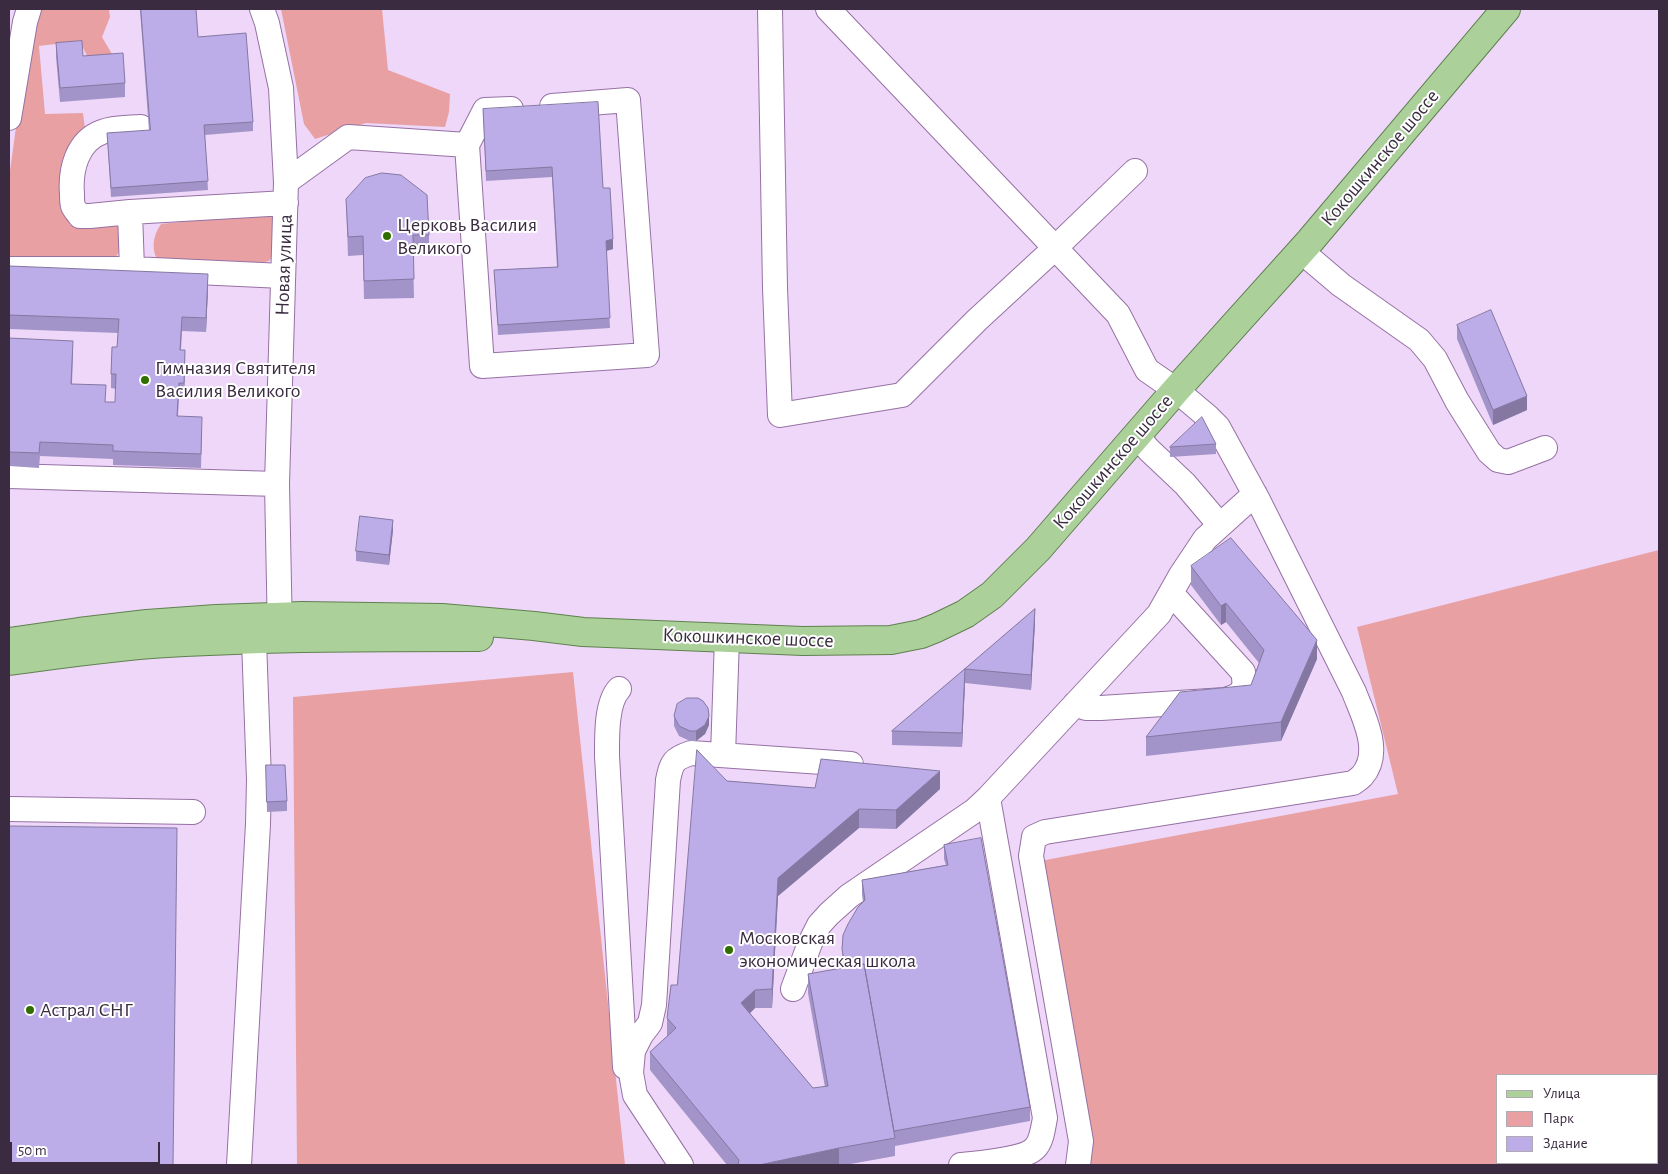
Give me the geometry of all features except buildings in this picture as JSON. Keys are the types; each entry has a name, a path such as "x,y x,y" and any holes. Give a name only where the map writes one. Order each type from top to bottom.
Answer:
{"main road":[{"name":"Кокошкинское шоссе","path":"271,632 361,616 442,618 583,632 803,640 891,640 921,634 952,621 992,595 1024,565 1176,390 1301,251 1506,9"},
{"path":"9,642 147,624 216,619 271,632"},
{"path":"9,661 271,632"},
{"path":"9,665 48,656"}],"street":[{"name":"Новая улица","path":"239,1165 259,780 271,632 286,193 281,88 267,23 262,9"},
{"path":"770,9 775,288 780,415 902,394 1135,171"},
{"path":"828,9 1118,314 1147,370 1176,390 1218,427 1354,692 1365,719 1372,746 1369,762 1363,776 1353,783 1045,832 1034,837 1030,856 1081,1141 1078,1165"},
{"path":"9,118 21,14"},
{"path":"628,100 647,355 482,366 467,145 485,110 628,100"},
{"path":"142,127 114,129 102,132 88,140 72,168 73,206 80,216 130,212 286,193 348,136 467,145"},
{"path":"130,212 132,270"},
{"path":"1301,251 1341,285 1419,340 1435,359 1457,401 1489,452 1498,460 1508,462 1545,448"},
{"path":"9,269 132,270 283,276"},
{"path":"1137,436 1185,484 1220,524"},
{"path":"9,476 276,484"},
{"path":"792,989 810,943 819,925 829,914 849,896 974,811 988,798 1159,614 1200,546 1220,524 1254,494"},
{"path":"1075,704 1086,708 1101,708 1225,700 1236,696 1243,689 1245,682 1242,672 1171,593"},
{"path":"723,756 727,638"},
{"path":"619,689 615,693 611,705 607,731 607,756 626,1086"},
{"path":"681,1165 635,1095 631,1073 632,1051 650,1023 654,1005 668,780 671,765 677,758 691,753 875,766"},
{"path":"962,1165 1018,1156 1034,1149 1041,1136 1045,1118 988,798"},
{"path":"9,809 193,812"}],"green space":[{"path":"41,9 109,9 110,17 102,37 112,54 87,56 80,41 39,46 45,114 83,113 85,129 64,196 70,225 111,221 123,227 121,247 117,256 110,263 9,256 9,178 26,55"},
{"path":"281,9 382,9 388,70 450,94 449,112 445,127 366,123 315,139 304,124"},
{"path":"267,213 274,218 275,253 269,261 257,264 159,263 156,258 154,239 161,224"},
{"path":"1659,550 1659,1165 1073,1165 1079,1157 1024,864 1398,794 1357,627"},
{"path":"573,672 625,1165 297,1165 293,697"}],"place":[{"name":"Церковь Василия Великого","path":"387,236"},
{"name":"Гимназия Святителя Василия Великого","path":"145,380"},
{"name":"Московская экономическая школа","path":"729,950"},
{"name":"Астрал СНГ","path":"30,1010"}]}
